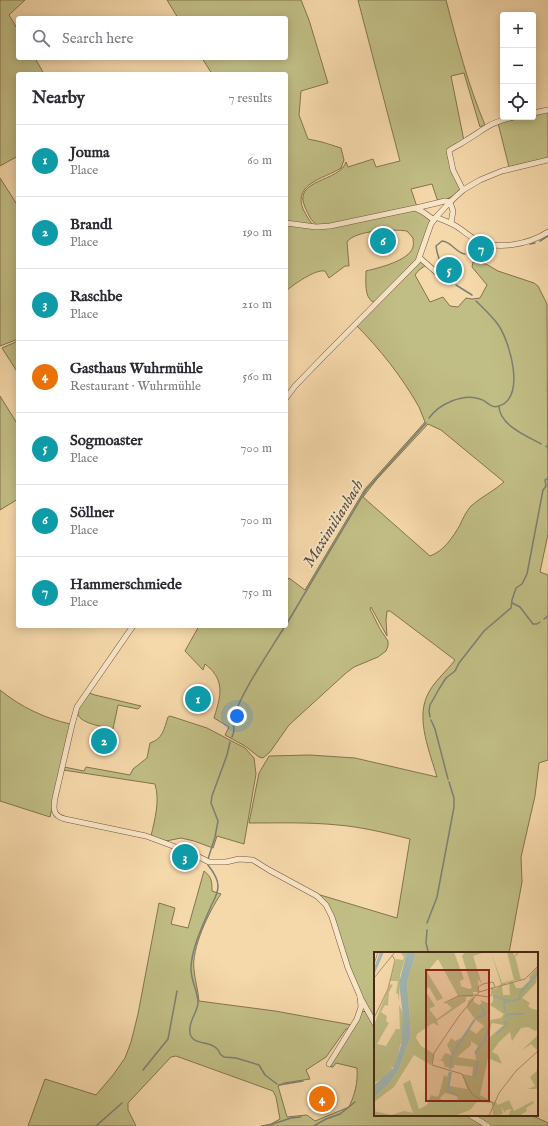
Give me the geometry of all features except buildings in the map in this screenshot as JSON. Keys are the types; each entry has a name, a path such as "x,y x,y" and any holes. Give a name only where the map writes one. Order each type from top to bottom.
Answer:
{"street":[{"path":"536,112 548,110"},
{"path":"463,190 454,170 449,151 488,125 503,120"},
{"path":"288,395 325,354 414,266 420,258 427,232 435,218 463,190 492,175 548,160"},
{"path":"288,223 330,226 445,201 450,202"},
{"path":"450,202 453,211 451,223"},
{"path":"415,208 435,218 451,223 475,240 486,244 523,243 539,238 548,232"},
{"path":"420,258 437,273"},
{"path":"131,628 77,708 55,798 55,814 65,820 146,836 189,852 209,862 216,863 239,859 250,859 317,896 326,905 332,917 348,968 360,996 374,1022"},
{"path":"329,1064 350,1031 360,1011 360,996"},
{"path":"360,1011 364,1009 369,1011"},
{"path":"472,1116 488,1126"}],"shaded area":[{"path":"0,0 25,0 9,15 16,27 16,60 36,60 43,72 16,72 16,157 0,166"},
{"path":"167,0 301,0 309,20 328,83 301,91 299,115 308,139 341,148 344,160 341,168 312,183 302,193 301,200 303,209 313,225 288,221 288,72 211,72 203,60 288,60 288,16 177,16"},
{"path":"358,0 446,0 468,79 485,125 480,127 464,73 451,76 464,141 447,151 452,170 460,189 458,192 438,202 432,184 411,189 417,207 348,222 317,225 309,215 303,198 305,191 311,186 335,174 342,169 346,162 348,167 373,159 376,167 400,161"},
{"path":"548,112 548,158 509,167 498,123 510,120 536,120 536,114"},
{"path":"0,178 16,203 16,340 0,346"},
{"path":"415,209 431,220 418,259 373,302 370,300 367,293 366,271 400,260 406,256 413,246 413,238 407,231 393,230 375,231 358,235 351,238 347,242 349,266 345,266 329,278 325,271 316,272 304,278 288,290 288,224 319,228"},
{"path":"419,262 426,265 415,275 430,302 443,297 450,306 458,307 466,298 480,298 487,285 472,267 473,262 486,264 498,271 534,283 538,286 547,304 548,534 540,572 548,575 548,760 539,763 535,796 521,857 522,882 509,952 374,952 374,1019 361,996 348,963 333,915 317,894 397,918 410,839 383,832 338,825 305,823 249,823 259,773 269,756 310,755 355,758 437,777 423,726 424,705 433,686 455,660 390,611 387,611 387,636 371,607 370,609 380,629 388,641 386,651 378,657 354,667 346,673 289,725 270,752 263,758 259,757 245,746 225,735 229,727 214,718 220,696 217,678 210,668 205,664 203,670 185,651 198,628 288,628 288,579 289,578 305,590 365,489 425,422 419,407 398,374 374,344 356,325","holes":["428,424 441,430 504,482 471,506 448,543 440,551 430,556 363,497 377,479"]},
{"path":"16,342 16,370 2,348"},
{"path":"0,396 16,422 16,500 0,510"},
{"path":"0,690 16,702 33,711 51,719 70,724 50,817 0,801"},
{"path":"89,693 141,706 138,709 118,705 113,729 98,726 86,722 79,716 79,707"},
{"path":"170,716 207,728 245,748 254,758 256,774 244,844 217,836 213,848 181,838 166,841 151,836 157,803 155,784 63,770 64,767 84,771 86,767 130,775 133,769 147,758 150,743 158,739 164,729 168,717"},
{"path":"204,871 209,875 211,880 212,891 221,894 206,920 195,952 194,970 199,1001 275,1011 352,1025 351,1028 346,1029 326,1057 306,1070 310,1079 284,1083 278,1086 287,1117 307,1115 315,1121 349,1107 356,1088 357,1068 336,1063 333,1067 331,1067 331,1064 361,1012 367,1011 374,1022 374,1116 533,1116 548,1123 548,1126 261,1126 271,1124 280,1119 276,1097 273,1091 176,1056 171,1057 128,1103 128,1110 136,1126 28,1126 45,1079 96,1095 125,1058 131,1042 138,1014 159,903 175,908 171,924 188,928"}],"waterway":[{"name":"Maximilianbach","path":"540,241 548,236"},
{"name":"Maximilianbach","path":"441,265 436,246 442,241 448,243 459,252 465,254"},
{"name":"Maximilianbach","path":"530,244 535,243"},
{"name":"Maximilianbach","path":"456,285 472,295"},
{"name":"Maximilianbach","path":"429,418 445,404 466,397 483,400 491,406 496,407 507,401 512,392 514,381 513,369 507,344 497,323 476,301"},
{"path":"499,406 500,413 509,424 541,444"},
{"name":"Maximilianbach","path":"288,622 366,490 426,423"},
{"path":"430,717 430,705 446,678 455,671 459,663 484,631 511,608 516,588 522,584 527,574 543,490 546,486 545,480 548,478"},
{"path":"512,603 520,607 533,624 540,622"},
{"path":"544,619 548,616"},
{"name":"Maximilianbach","path":"232,737 234,732 232,720 237,707 256,672 284,628"},
{"path":"431,720 435,729 448,779"},
{"name":"Maximilianbach","path":"208,859 218,821 211,803 212,796 227,755 230,742"},
{"path":"427,923 437,897 454,807 454,798 449,782"},
{"name":"Maximilianbach","path":"208,865 216,878 218,889 216,897 198,936 193,952 191,972 198,1003 191,1021 190,1033 195,1040 214,1046 224,1057 236,1058 259,1065 265,1075 277,1084"},
{"path":"427,930 426,943 428,952"},
{"path":"143,1070 168,1039 177,991"},
{"name":"Maximilianbach","path":"279,1085 303,1081"},
{"path":"314,1126 326,1119 340,1114 355,1102"},
{"path":"96,1126 122,1103"},
{"path":"267,1126 291,1118 301,1117"}],"place":[{"name":"Söllner","path":"383,241"},
{"name":"Hammerschmiede","path":"481,249"},
{"name":"Sogmoaster","path":"449,270"},
{"name":"Jouma","path":"198,699"},
{"name":"Brandl","path":"104,741"},
{"name":"Raschbe","path":"185,857"},
{"name":"Gasthaus Wuhrmühle","path":"322,1099"}]}
